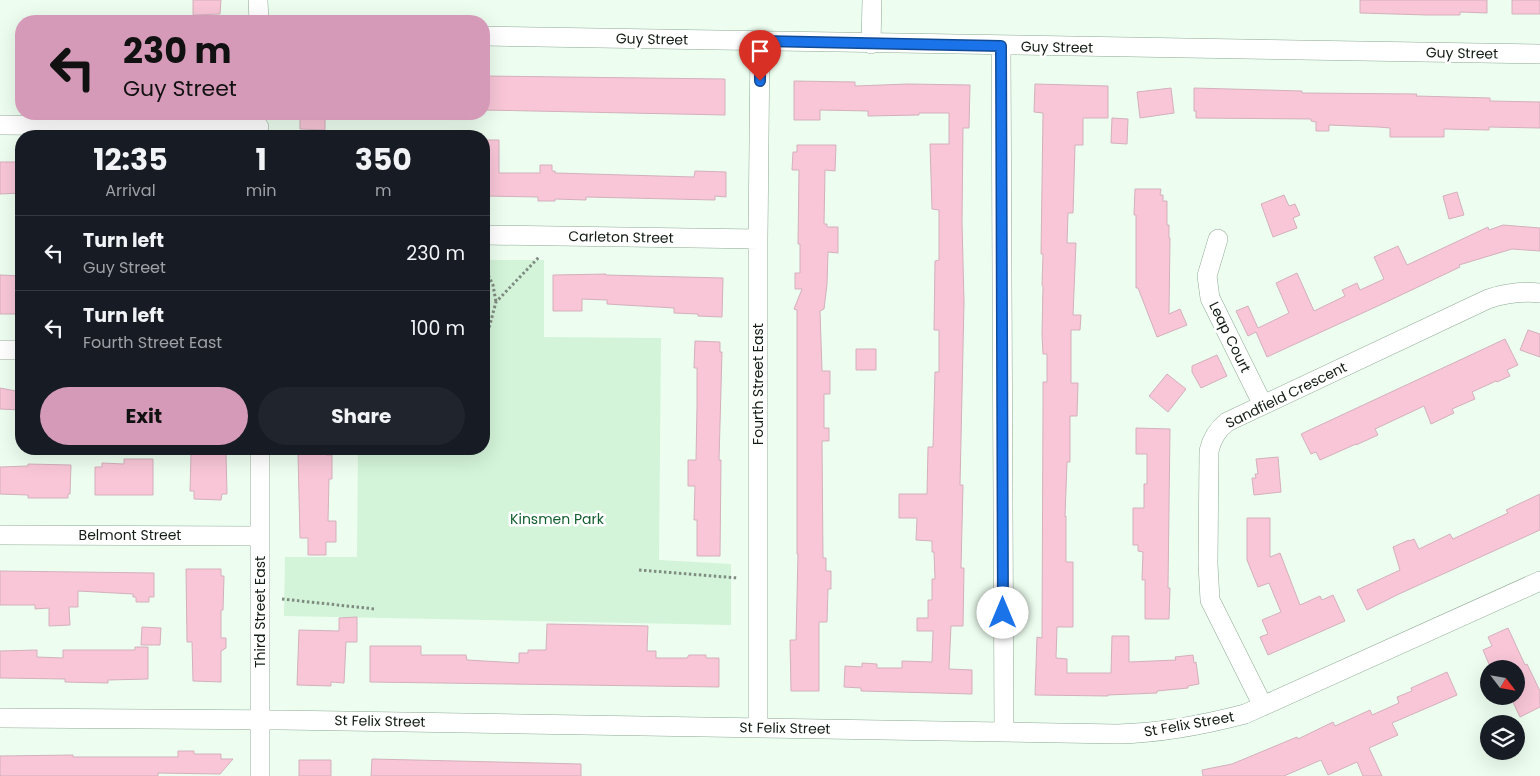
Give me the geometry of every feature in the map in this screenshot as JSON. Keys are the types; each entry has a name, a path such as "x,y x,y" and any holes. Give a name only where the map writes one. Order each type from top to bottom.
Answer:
{"street":[{"path":"258,0 259,15"},
{"path":"871,44 872,0"},
{"name":"Guy Street","path":"490,36 1540,54"},
{"name":"Fourth Street East","path":"758,727 760,41"},
{"path":"1001,46 1004,732"},
{"path":"0,125 259,126"},
{"name":"Carleton Street","path":"490,235 758,239"},
{"name":"Leap Court","path":"1218,238 1207,276 1210,298 1263,405"},
{"name":"Sandfield Crescent","path":"1263,706 1210,600 1208,564 1209,451 1215,434 1227,422 1488,299 1503,294 1525,291 1540,293"},
{"path":"0,350 15,350"},
{"name":"Third Street East","path":"260,455 260,776"},
{"name":"Belmont Street","path":"0,535 260,536"},
{"name":"St Felix Street","path":"0,718 758,727 1131,734 1162,732 1245,714 1540,581"}],"path":[{"path":"496,302 540,256"},
{"path":"490,279 496,302 490,328"},
{"path":"639,570 738,578"},
{"path":"282,599 375,609"}],"green space":[{"name":"Kinsmen Park","path":"490,260 544,260 544,337 661,338 659,560 731,564 731,625 284,616 285,557 357,557 358,455 490,455"}],"building":[{"path":"193,0 221,0 220,14 193,15"},
{"path":"1360,0 1487,0 1487,13 1460,12 1460,15 1427,15 1360,13"},
{"path":"1512,0 1540,0 1540,14 1512,14"},
{"path":"490,76 725,79 725,115 490,110"},
{"path":"794,81 855,82 855,86 908,84 970,85 969,128 963,128 962,222 964,302 960,485 963,485 961,568 964,568 963,626 951,626 949,669 972,670 972,694 861,691 861,688 844,687 845,666 862,667 862,663 877,664 877,668 902,668 902,661 932,662 933,631 917,631 917,618 928,618 928,600 932,600 932,579 935,579 932,541 916,540 917,518 899,518 899,494 927,494 928,447 933,447 935,372 939,372 939,330 934,330 935,261 939,260 939,210 932,209 930,144 949,144 949,113 868,116 868,111 820,110 820,120 794,120"},
{"path":"1035,84 1108,86 1108,118 1083,118 1083,145 1075,145 1073,213 1068,213 1067,243 1076,243 1073,315 1081,315 1080,330 1071,330 1071,383 1078,383 1077,416 1070,416 1070,462 1067,462 1065,517 1066,562 1073,562 1073,627 1057,627 1056,658 1067,659 1067,673 1111,673 1112,636 1129,636 1129,662 1176,660 1175,657 1193,655 1194,663 1196,662 1199,684 1188,686 1188,688 1157,691 1157,693 1108,696 1035,695 1037,637 1042,638 1043,382 1047,382 1047,354 1043,354 1042,335 1043,113 1034,112"},
{"path":"1171,88 1174,113 1140,118 1137,92"},
{"path":"1194,88 1302,91 1302,93 1417,94 1416,96 1490,98 1490,101 1540,102 1540,128 1489,127 1489,130 1444,129 1444,137 1390,137 1390,128 1378,127 1329,125 1329,131 1316,131 1316,122 1311,121 1311,119 1196,118 1196,111 1194,111"},
{"path":"1112,118 1128,119 1127,144 1111,143"},
{"path":"300,120 325,120 325,130 300,129"},
{"path":"490,140 499,140 499,173 540,173 540,165 552,165 552,171 555,171 555,173 694,177 695,171 726,172 726,197 715,196 715,200 586,197 586,200 555,199 555,201 538,201 538,197 490,196"},
{"path":"797,145 836,145 835,171 825,170 824,224 827,224 827,227 838,227 838,253 828,252 824,309 820,311 822,371 830,371 830,394 824,394 824,428 829,428 829,441 822,441 823,558 826,558 826,571 831,571 831,589 828,589 827,622 819,622 819,691 791,691 790,640 796,640 798,554 797,310 794,309 802,289 795,289 795,273 800,273 800,244 798,244 799,170 792,170 793,152 797,152"},
{"path":"0,162 15,162 15,193 0,194"},
{"path":"1135,189 1161,189 1160,195 1163,195 1163,201 1167,201 1167,225 1169,225 1170,238 1169,314 1180,309 1187,325 1157,337 1138,288 1136,288"},
{"path":"1457,192 1464,215 1449,219 1443,196"},
{"path":"1284,195 1289,206 1295,204 1300,215 1293,218 1297,228 1273,237 1261,204"},
{"path":"1503,225 1540,228 1540,251 1512,249 1459,265 1460,267 1267,357 1256,332 1248,336 1236,311 1248,306 1258,328 1289,313 1276,283 1297,273 1314,311 1345,296 1342,290 1357,283 1360,290 1384,279 1374,257 1398,246 1407,265 1488,227 1489,230"},
{"path":"606,274 723,278 722,317 674,313 674,308 607,304 607,300 582,299 582,311 553,311 553,275"},
{"path":"0,275 15,276 15,314 0,314"},
{"path":"1528,330 1540,334 1540,357 1520,350"},
{"path":"1505,339 1518,365 1507,370 1510,376 1472,392 1475,399 1452,409 1454,413 1431,424 1424,406 1375,429 1378,435 1356,445 1320,460 1316,452 1311,454 1301,434"},
{"path":"695,341 720,342 720,352 722,352 719,460 721,460 720,556 697,556 697,520 694,520 695,486 688,486 688,460 696,460 697,368 694,368"},
{"path":"856,349 876,349 876,370 856,370"},
{"path":"1217,355 1227,376 1201,388 1192,372 1192,366"},
{"path":"1167,374 1186,389 1168,412 1149,396"},
{"path":"0,388 15,391 15,410 0,409"},
{"path":"1136,428 1170,429 1169,619 1145,619 1145,580 1142,580 1143,552 1138,551 1138,545 1133,545 1133,508 1144,508 1144,484 1147,484 1147,454 1136,454"},
{"path":"191,455 226,455 227,494 222,494 221,500 194,499 194,491 190,491"},
{"path":"298,455 332,455 332,479 329,479 328,521 336,521 336,542 326,542 326,555 308,555 308,538 300,538"},
{"path":"1278,457 1281,492 1254,495 1252,478 1256,478 1255,474 1258,474 1256,459"},
{"path":"124,459 153,459 153,495 95,495 95,467 102,467 102,463 124,464"},
{"path":"28,464 71,465 70,494 68,494 68,498 28,498 28,495 0,494 0,467 28,466"},
{"path":"1540,494 1540,530 1367,610 1357,590 1400,570 1393,547 1414,539 1419,549 1450,534 1453,539 1508,513 1506,510"},
{"path":"1247,518 1270,518 1270,557 1280,553 1300,605 1320,596 1322,600 1333,595 1345,621 1268,655 1260,637 1268,634 1262,620 1281,612 1269,583 1258,587 1247,560"},
{"path":"186,569 221,569 221,576 224,576 221,638 226,638 226,648 221,651 221,682 193,681 192,642 187,642"},
{"path":"0,571 154,573 154,597 149,597 149,602 136,602 136,597 133,597 133,594 78,591 78,607 69,607 70,625 49,626 49,608 35,609 35,605 0,605"},
{"path":"357,617 357,642 346,642 344,683 331,682 331,686 297,685 299,630 339,631 339,618"},
{"path":"547,624 648,626 647,651 656,651 656,658 687,658 689,655 706,655 706,658 719,658 719,687 370,682 370,646 421,646 421,655 466,655 467,660 519,663 519,653 528,653 528,650 546,650"},
{"path":"142,627 161,628 160,645 141,645"},
{"path":"1508,628 1523,660 1487,660 1483,650 1492,646 1488,637"},
{"path":"135,647 148,647 148,679 108,680 108,683 65,682 65,679 0,678 0,651 37,650 37,657 63,658 63,650 135,650"},
{"path":"1527,664 1540,691 1540,707 1524,715 1519,715 1514,705 1525,705 1525,665"},
{"path":"1447,672 1457,695 1392,723 1398,735 1369,748 1382,776 1363,776 1357,762 1328,775 1321,760 1284,776 1203,776 1202,770 1232,764 1297,737 1298,739 1333,722 1335,726 1370,710 1372,715 1399,703 1397,697 1412,691 1411,688"},
{"path":"178,751 194,751 194,754 221,754 221,759 233,759 220,774 158,773 158,776 0,776 0,756 178,757"},
{"path":"372,759 581,764 581,776 371,776"},
{"path":"299,760 331,760 331,776 299,776"}],"route":[{"path":"760,81 760,41 1001,46 1003,613"}]}
